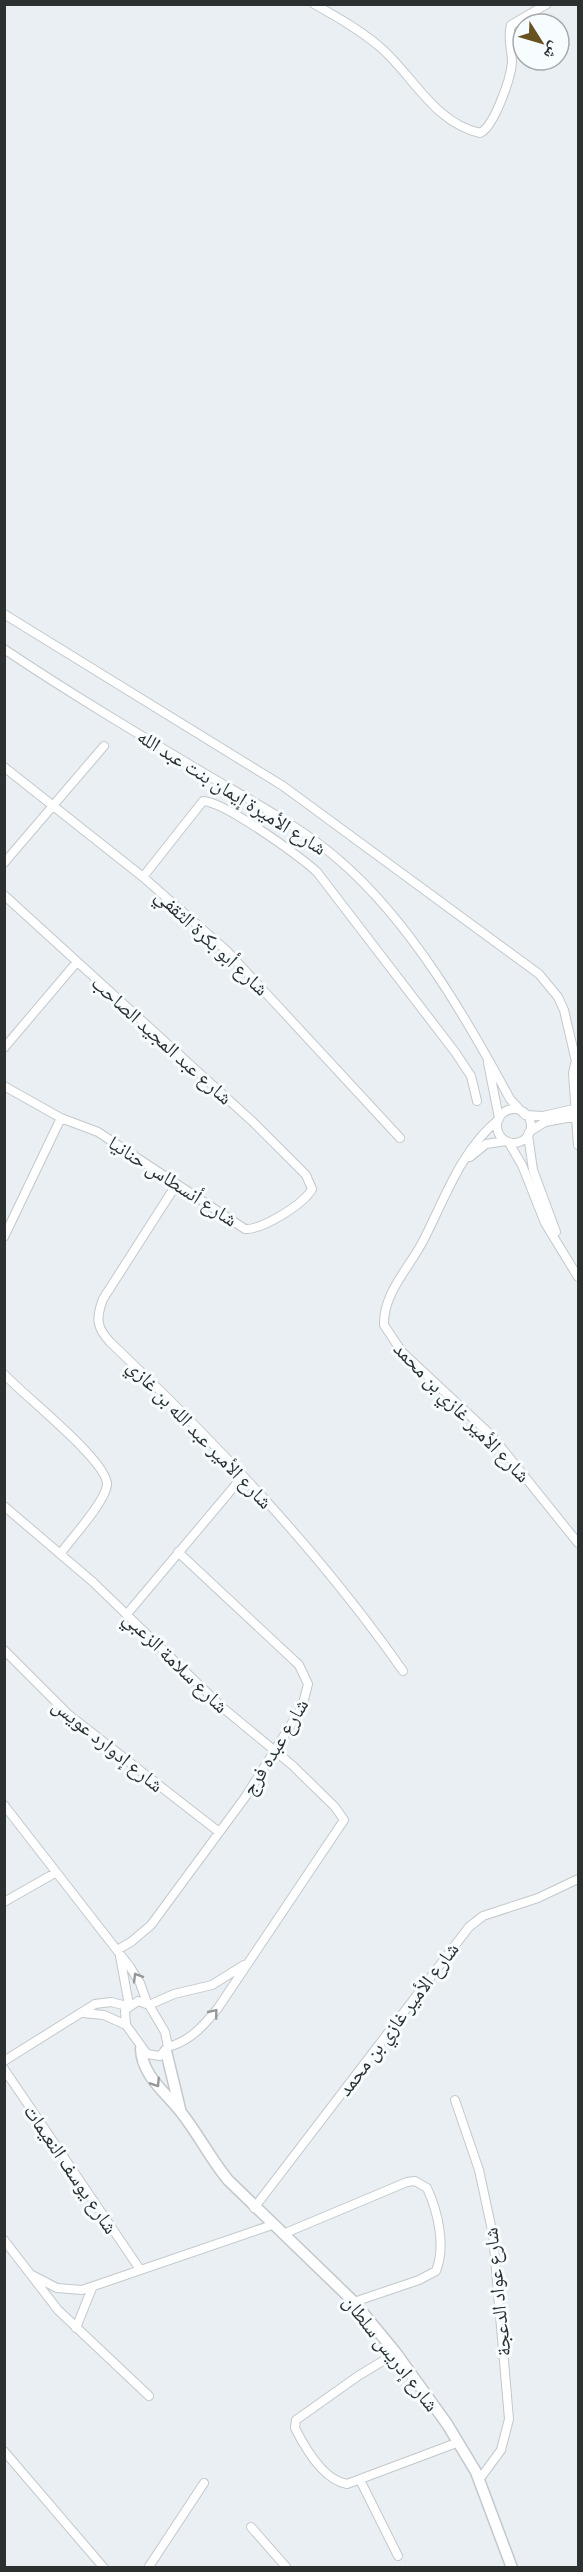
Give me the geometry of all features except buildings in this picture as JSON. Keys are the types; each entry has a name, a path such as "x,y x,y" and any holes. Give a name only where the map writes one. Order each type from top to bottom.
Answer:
{"street":[{"path":"314,4 382,48 434,105 461,124 480,133 488,126 508,80 512,65 511,25 547,4"},
{"path":"4,614 283,786 539,974 554,990 564,1010 577,1067 573,1073 579,1145"},
{"name":"شارع الأميرة إيمان بنت عبد الله","path":"4,649 124,725 294,827 339,860 372,892 409,938 450,998 513,1104 524,1113"},
{"path":"4,863 104,746"},
{"name":"شارع أبو بكرة الثقفي","path":"4,767 143,877 239,963 400,1138"},
{"name":"شارع الأميرة إيمان بنت عبد الله","path":"143,877 202,801 219,805 297,856 317,872 455,1052 471,1076 477,1101"},
{"name":"شارع عبد المجيد الصاحب","path":"4,895 253,1122 306,1174 312,1189"},
{"path":"4,1048 76,963"},
{"name":"شارع الأميرة إيمان بنت عبد الله","path":"488,1060 499,1118"},
{"name":"شارع أنسطاس حنانيا","path":"4,1086 61,1118 98,1132 238,1226 251,1229 293,1208 312,1189"},
{"path":"455,1176 476,1142 499,1118 512,1110 539,1117 577,1113"},
{"path":"524,1113 530,1123 530,1162 546,1210 579,1267"},
{"path":"455,1176 480,1147 493,1142 520,1142 545,1122 577,1113"},
{"path":"4,1237 61,1118"},
{"path":"499,1118 499,1134 522,1165 545,1223 579,1277"},
{"name":"شارع الأمير غازي بن محمد","path":"455,1176 422,1244 388,1301 384,1325 402,1352 492,1436 579,1543"},
{"name":"شارع الأمير عبد الله بن غازي","path":"176,1185 103,1299 99,1311 99,1327 110,1342 206,1434 351,1602 404,1671"},
{"path":"4,1374 86,1451 106,1476 106,1491 60,1554"},
{"path":"127,1614 243,1476"},
{"name":"شارع سلامة الزعبي","path":"4,1506 127,1614 223,1708 276,1752 329,1801 344,1820 247,1963"},
{"name":"شارع عبده فرج","path":"118,1952 151,1925 276,1752 308,1693 306,1676 290,1658 178,1551"},
{"name":"شارع إدوارد عويس","path":"4,1650 69,1714 219,1832"},
{"path":"4,1805 141,1983 148,2004 165,2032 167,2049"},
{"path":"4,1902 55,1873"},
{"name":"شارع الأمير غازي بن محمد","path":"254,2208 469,1927 483,1916 538,1898 579,1879"},
{"path":"118,1952 128,2006 124,2016 126,2025 141,2049 154,2057 184,2042 206,2022 247,1963"},
{"path":"4,2061 79,2013 104,2002 128,2006 138,2001 148,2004 174,1994 212,1985 247,1963"},
{"path":"79,2013 104,2015 126,2025"},
{"name":"شارع إدريس سلطان","path":"141,2049 151,2075 181,2112 211,2160 254,2208 354,2302 396,2354 459,2442 479,2480 512,2568"},
{"name":"شارع إدريس سلطان","path":"167,2049 181,2112"},
{"name":"شارع يوسف النعيمات","path":"4,2069 139,2268"},
{"name":"شارع عواد الدعجة","path":"455,2100 479,2170 493,2235 509,2419 501,2450 479,2480"},
{"path":"283,2234 407,2182 422,2183 427,2188 441,2249 436,2271 429,2277 354,2302"},
{"path":"30,2274 65,2290 92,2288 139,2268 272,2225"},
{"path":"4,2240 58,2310 149,2396"},
{"path":"76,2328 92,2288"},
{"path":"396,2354 358,2376 299,2417 294,2423 299,2437 316,2461 334,2480 347,2484 459,2442"},
{"path":"4,2451 104,2568"},
{"path":"360,2480 398,2556"},
{"path":"148,2568 204,2483"},
{"path":"251,2527 287,2568"}]}
